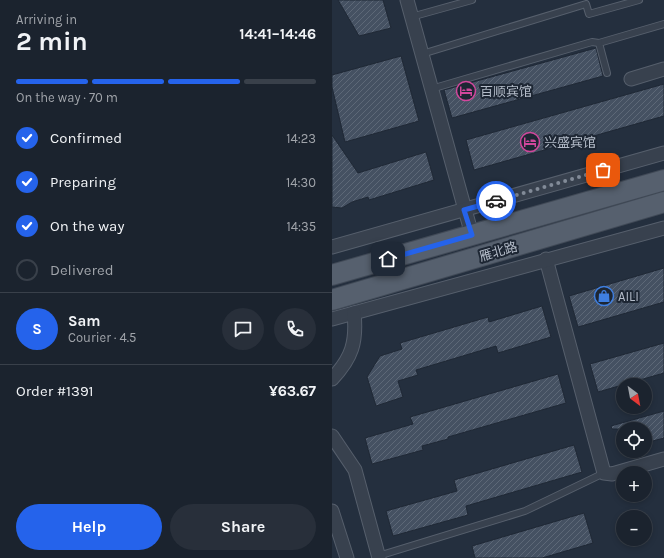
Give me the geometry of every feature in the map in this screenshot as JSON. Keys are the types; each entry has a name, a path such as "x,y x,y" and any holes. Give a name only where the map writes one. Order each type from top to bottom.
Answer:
{"main road":[{"name":"雁北路","path":"332,275 664,180"},
{"name":"雁北路","path":"332,300 664,202"}],"street":[{"path":"407,0 472,235"},
{"path":"631,79 664,70"},
{"path":"332,247 664,153"},
{"name":"雁北路","path":"332,319 664,228"},
{"path":"546,260 604,473 612,474 664,460"},
{"path":"332,379 344,366 352,349 356,332 354,313"},
{"path":"332,436 355,470 379,557"},
{"path":"332,511 346,558"}],"lane":[{"path":"412,17 472,0"},
{"path":"422,54 586,4 589,14 639,0"},
{"path":"431,89 592,42 599,43 664,24"},
{"path":"599,43 607,73"},
{"path":"379,557 525,511 604,473"}],"building":[{"path":"338,0 383,0 391,28 359,36"},
{"path":"596,48 603,76 452,118 444,90"},
{"path":"401,56 419,121 345,142 332,87 332,75"},
{"path":"664,84 664,116 474,170 466,140"},
{"path":"332,135 358,173 426,152 434,180 369,200 368,197 352,202 342,208 332,207"},
{"path":"664,268 664,302 578,327 569,296"},
{"path":"542,306 551,337 498,353 496,346 416,370 418,375 398,381 403,397 376,406 367,377 380,356 402,349 400,343 488,317 489,322"},
{"path":"664,343 664,373 647,378 616,378 616,387 598,392 590,364"},
{"path":"558,374 566,403 448,437 448,439 422,446 423,450 372,464 365,438 413,424 410,417"},
{"path":"664,411 664,438 652,441 652,422 625,422"},
{"path":"616,425 616,429 612,429 611,426"},
{"path":"574,445 582,472 466,506 468,515 393,536 386,511 457,491 454,480"},
{"path":"584,513 593,543 542,558 475,558 472,546"}],"way so far":[{"path":"496,201 603,170"}],"place":[{"name":"百顺宾馆","path":"466,91"},
{"name":"兴盛宾馆","path":"530,142"},
{"name":"AILI","path":"604,296"}],"route":[{"path":"388,259 472,235 464,210 496,201"}]}
